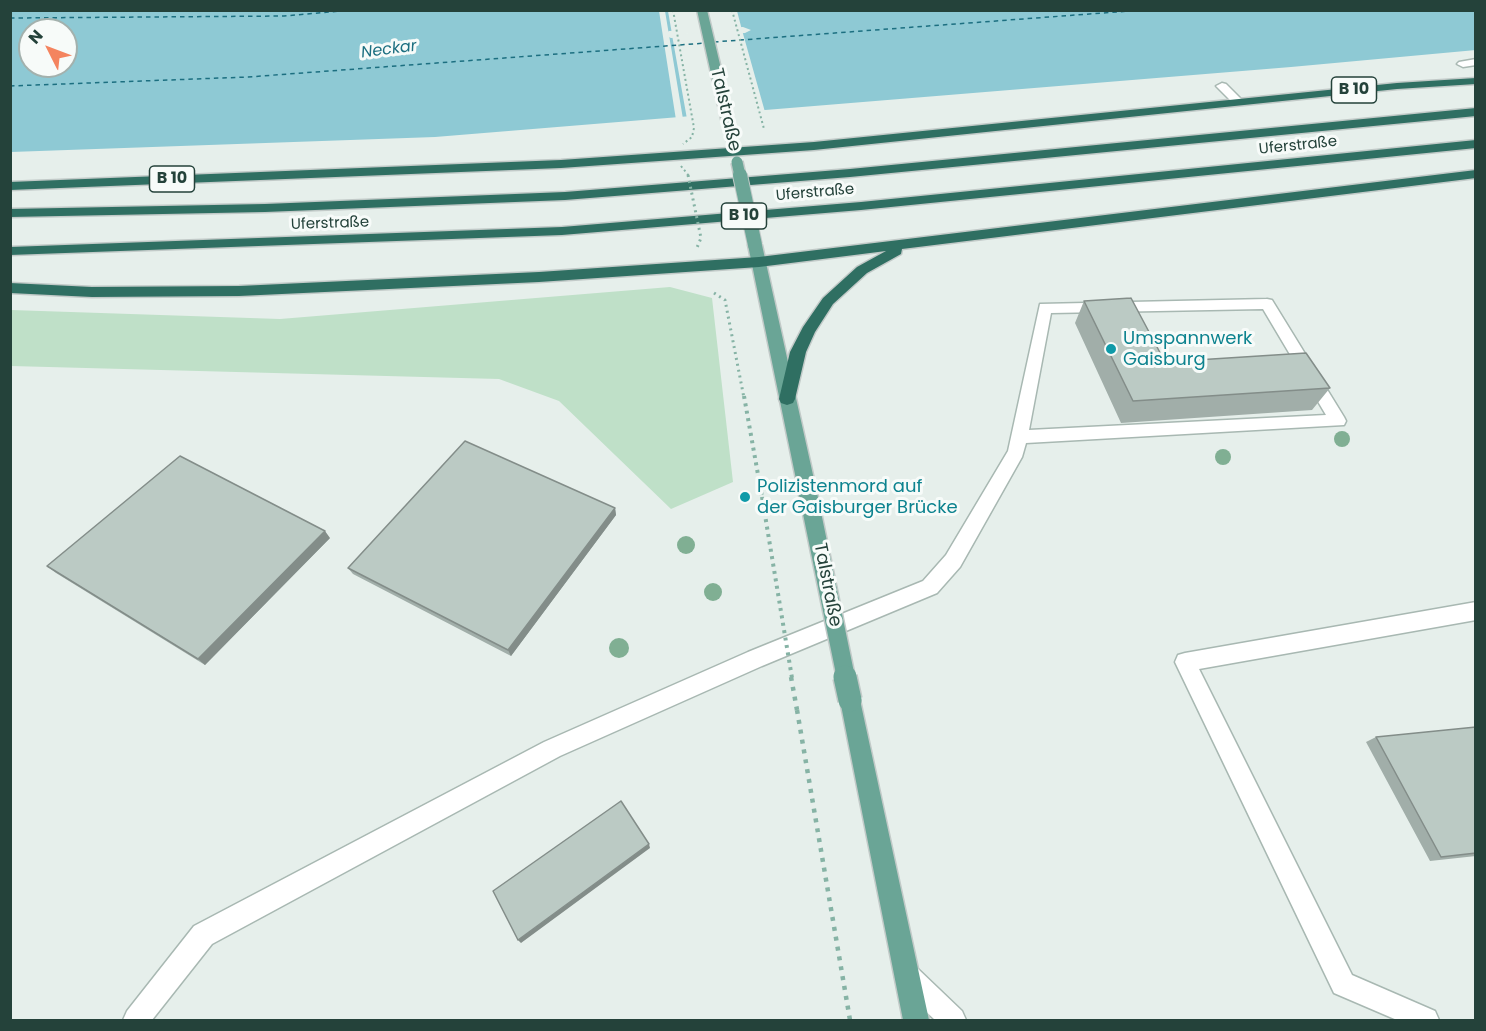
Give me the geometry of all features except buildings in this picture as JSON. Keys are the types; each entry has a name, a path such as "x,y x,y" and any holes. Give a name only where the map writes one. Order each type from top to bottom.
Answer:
{"highway":[{"name":"B 10","path":"10,186 561,164 734,151 1397,86 1476,81"},
{"name":"Uferstraße","path":"10,213 265,208 566,196 850,174 1476,112"},
{"name":"Uferstraße","path":"10,251 562,231 861,206 1476,144"},
{"path":"10,288 92,292 239,291 759,262 1476,174"},
{"path":"786,399 798,352 808,331 828,301 875,262 892,252 921,243"}],"main road":[{"name":"Talstraße","path":"702,10 759,262 916,1020"}],"street":[{"path":"1463,64 1476,62"},
{"path":"1222,86 1238,102"},
{"path":"136,1020 203,935 552,749 755,659 930,587 953,561 1016,452 1045,308 1267,303 1338,421 1020,437"},
{"path":"1426,1020 1343,984 1185,662 1476,611"},
{"path":"908,977 953,1020"}],"path":[{"path":"673,10 694,128 692,137 683,144"},
{"path":"732,10 764,129"},
{"path":"681,166 690,177 700,238 696,250 701,287 725,300 762,497 850,1020"}],"green space":[{"path":"670,287 712,298 733,482 671,509 559,401 499,379 11,366 11,310 280,319"}],"water":[{"name":"Neckar","path":"1475,10 1476,50 435,137 11,152 10,11","holes":["743,27 751,30 745,33 671,38 664,35 669,31"]}],"pier":[{"path":"659,11 665,11 683,119 676,120"},
{"path":"668,11 737,11 742,30 672,34"},
{"path":"742,30 765,112 687,119 672,35"}],"ferry route":[{"path":"10,18 284,16 351,10"},
{"path":"714,42 1143,10"},
{"path":"10,86 248,77 706,43"}],"place":[{"name":"Umspannwerk Gaisburg","path":"1111,349"},
{"name":"Polizistenmord auf der Gaisburger Brücke","path":"745,497"}]}
